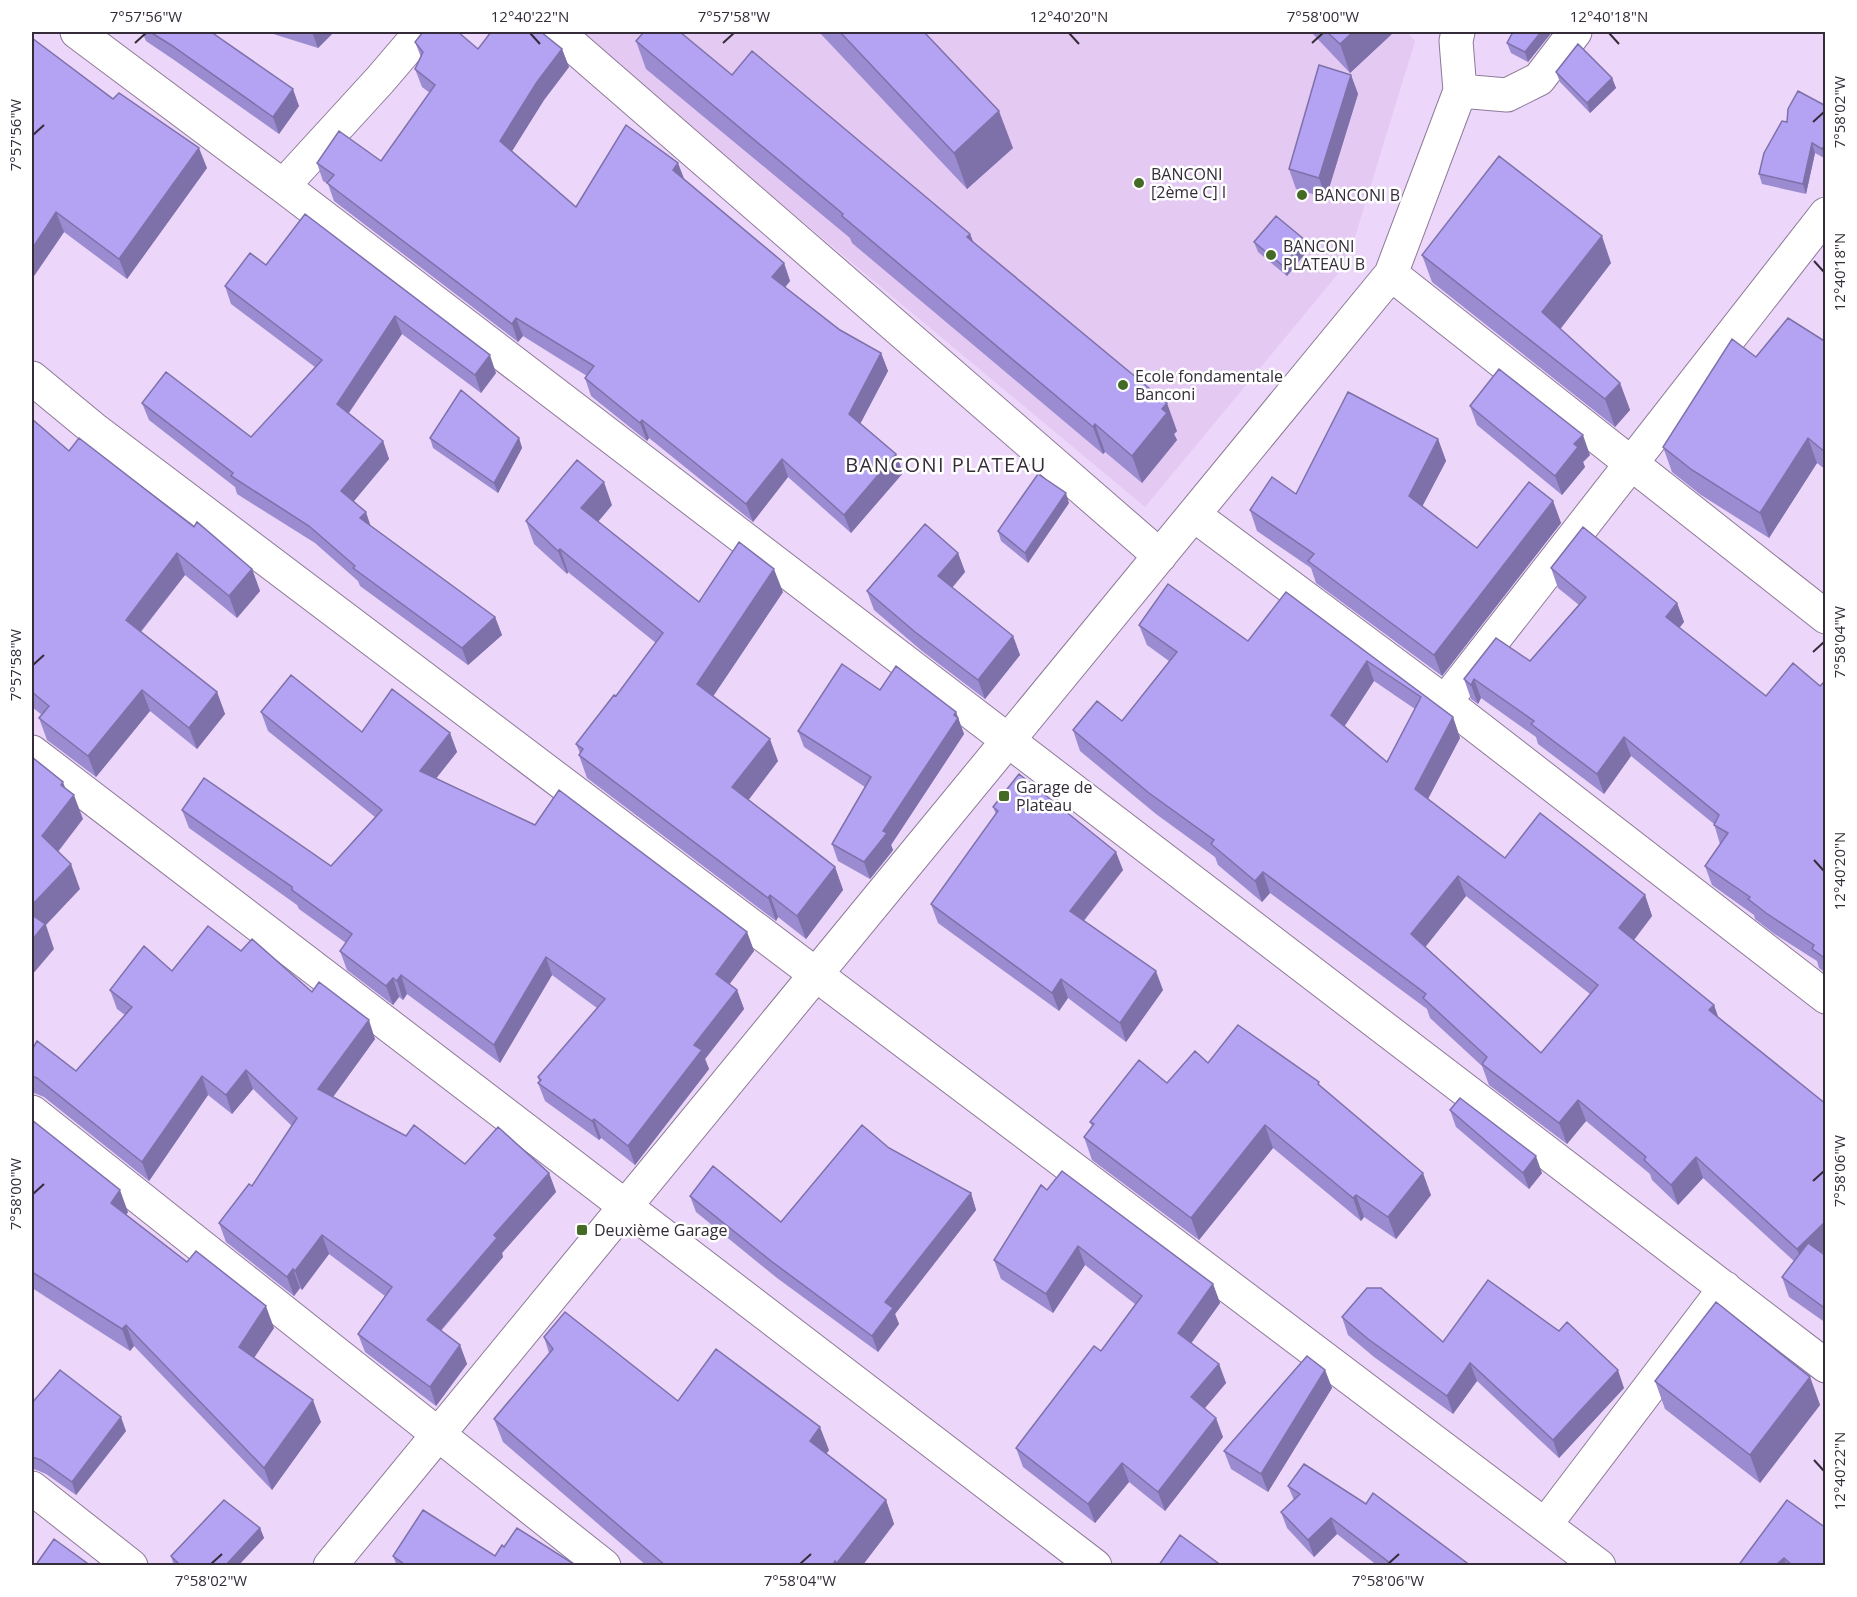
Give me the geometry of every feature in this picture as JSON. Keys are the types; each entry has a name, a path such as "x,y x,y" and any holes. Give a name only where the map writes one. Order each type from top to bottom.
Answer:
{"street":[{"path":"77,32 283,186 1826,1366"},
{"path":"283,186 421,32"},
{"path":"557,32 1160,556"},
{"path":"1460,91 1507,95 1539,80 1575,32"},
{"path":"330,1566 1391,274 1460,91 1454,35"},
{"path":"1445,702 1824,220"},
{"path":"1391,274 1826,616"},
{"path":"32,378 104,437 1599,1566"},
{"path":"1194,515 1445,702 1826,997"},
{"path":"32,752 1095,1566"},
{"path":"32,1112 604,1566"},
{"path":"1545,1525 1725,1288"},
{"path":"32,1488 131,1566"}],"shaded area":[{"name":"Ecole fondamentale Banconi","path":"575,32 1407,32 1415,41 1347,263 1145,507"}],"building":[{"path":"150,32 211,32 293,89 273,117"},
{"path":"423,32 458,32 478,49 491,32 541,32 562,49 537,82 500,141 576,207 626,125 678,163 673,170 784,263 772,277 840,330 881,353 849,414 896,454 844,515 782,459 746,504 642,420 640,423 585,378 594,366 516,318 512,324 327,183 334,175 317,163 339,131 381,161 435,85 415,69 423,52 415,42"},
{"path":"644,32 680,32 732,75 752,51 970,234 967,237 1167,403 1162,409 1167,413 1132,456 1095,424 1093,427 636,41"},
{"path":"840,32 924,32 999,111 954,153"},
{"path":"1327,32 1353,32 1340,44"},
{"path":"1513,32 1541,32 1525,52 1507,43"},
{"path":"32,38 113,99 119,93 199,148 119,259 56,212 32,249"},
{"path":"1578,44 1612,78 1587,103 1556,72"},
{"path":"1319,65 1351,75 1319,178 1289,169"},
{"path":"1798,91 1826,106 1826,144 1822,149 1812,143 1803,184 1759,174 1764,153 1782,121 1787,122 1788,109"},
{"path":"1499,156 1602,236 1542,312 1620,383 1605,399 1422,255"},
{"path":"305,214 490,355 475,375 395,316 337,404 383,441 341,491 366,512 360,518 495,617 462,648 353,568 355,566 309,526 231,476 233,473 142,403 166,372 251,437 322,360 225,286 250,253 266,265"},
{"path":"1276,216 1305,240 1283,266 1254,242"},
{"path":"1788,318 1826,342 1826,453 1808,438 1760,513 1692,470 1663,447 1732,339 1756,357"},
{"path":"1499,369 1583,435 1574,444 1578,447 1555,476 1470,406"},
{"path":"461,390 519,438 494,483 430,438"},
{"path":"1348,392 1438,439 1409,496 1477,548 1529,482 1553,501 1434,655 1308,561 1314,554 1250,510 1272,477 1296,494"},
{"path":"32,419 69,451 79,438 194,527 197,522 252,569 229,596 177,553 126,620 217,692 189,728 142,690 88,756 39,718 49,706 32,692"},
{"path":"577,460 604,482 581,508 699,602 739,542 774,569 697,684 770,739 732,787 835,867 797,916 770,895 768,898 579,755 583,749 576,744 614,695 616,696 663,633 560,549 558,551 526,521"},
{"path":"1038,474 1066,493 1025,553 998,531"},
{"path":"925,524 958,553 938,576 1013,636 978,680 915,632 867,591"},
{"path":"1583,527 1677,603 1666,617 1766,696 1793,663 1820,686 1826,680 1826,959 1812,949 1814,945 1766,913 1748,899 1750,897 1705,866 1728,833 1714,825 1719,815 1624,737 1597,774 1531,724 1534,721 1474,679 1471,685 1464,679 1496,638 1530,661 1586,597 1551,568"},
{"path":"1168,584 1248,641 1286,592 1453,717 1415,789 1505,858 1540,813 1645,895 1619,928 1714,1005 1709,1010 1826,1104 1826,1221 1797,1249 1696,1157 1671,1185 1644,1160 1646,1157 1578,1100 1559,1123 1482,1064 1487,1057 1423,998 1426,994 1263,872 1255,881 1211,844 1214,840 1149,793 1073,730 1097,701 1122,721 1177,652 1139,625","holes":["1367,661 1421,697 1387,762 1331,715","1458,876 1598,985 1541,1053 1411,934"]},
{"path":"842,664 880,690 896,666 956,712 954,715 958,718 883,831 887,833 864,862 832,844 871,777 798,731"},
{"path":"291,675 362,732 392,689 450,733 420,771 535,825 559,790 747,932 716,974 737,990 694,1045 702,1050 628,1146 594,1119 592,1121 538,1083 541,1080 538,1077 605,999 546,957 494,1045 401,975 397,981 393,978 386,986 340,951 352,934 292,890 292,887 182,810 204,778 331,866 382,810 261,712"},
{"path":"32,757 63,782 61,785 74,795 42,836 71,864 32,905"},
{"path":"1019,774 1116,852 1070,911 1156,971 1120,1023 1061,979 1052,993 931,904 998,811 993,807"},
{"path":"32,915 45,924 32,940"},
{"path":"208,926 241,951 252,939 312,992 319,982 369,1020 318,1089 406,1136 414,1125 465,1164 498,1127 549,1173 494,1235 497,1238 427,1320 460,1345 430,1387 358,1334 392,1287 322,1235 295,1271 293,1269 287,1277 219,1223 249,1184 252,1186 297,1118 246,1070 226,1095 202,1076 142,1162 32,1076 32,1050 37,1041 76,1071 132,1007 110,990 144,946 172,971"},
{"path":"1238,1025 1319,1082 1318,1084 1423,1173 1388,1217 1356,1195 1353,1198 1265,1125 1191,1218 1084,1137 1094,1124 1090,1122 1139,1060 1167,1083 1195,1051 1208,1063"},
{"path":"1460,1098 1536,1156 1523,1173 1450,1110"},
{"path":"32,1120 120,1190 111,1203 187,1262 196,1251 266,1306 239,1347 313,1400 264,1468 126,1325 122,1329 32,1272"},
{"path":"862,1125 889,1148 971,1193 885,1302 893,1308 872,1336 771,1261 690,1196 713,1166 781,1222"},
{"path":"1062,1171 1213,1284 1178,1333 1219,1364 1191,1397 1216,1418 1158,1492 1122,1463 1088,1504 1016,1448 1094,1346 1101,1351 1142,1296 1078,1246 1046,1294 994,1260 1041,1185 1047,1190"},
{"path":"1808,1243 1826,1256 1826,1309 1782,1277"},
{"path":"1488,1280 1559,1331 1567,1322 1618,1370 1553,1440 1470,1363 1447,1396 1368,1339 1342,1317 1367,1288 1381,1288 1443,1342"},
{"path":"1716,1302 1810,1377 1750,1455 1655,1381"},
{"path":"565,1312 678,1401 716,1349 820,1427 810,1441 886,1500 837,1563 835,1561 832,1566 666,1566 494,1419 553,1349 544,1337"},
{"path":"1307,1356 1325,1370 1261,1474 1224,1451"},
{"path":"60,1370 121,1417 72,1482 41,1460 32,1457 32,1403"},
{"path":"1304,1464 1366,1504 1373,1493 1467,1563 1466,1566 1394,1566 1331,1518 1308,1540 1281,1512 1300,1494 1288,1486"},
{"path":"224,1500 260,1528 225,1566 181,1566 171,1556"},
{"path":"1787,1500 1826,1528 1826,1562 1823,1566 1793,1566 1784,1558 1775,1566 1738,1566"},
{"path":"423,1510 495,1556 517,1528 577,1566 407,1566 393,1556"},
{"path":"1180,1535 1222,1566 1160,1566"},
{"path":"54,1539 91,1566 35,1566"}],"place":[{"name":"BANCONI [2ème C] I","path":"1139,183"},
{"name":"BANCONI B","path":"1302,195"},
{"name":"BANCONI PLATEAU B","path":"1271,255"},
{"name":"Ecole fondamentale Banconi","path":"1123,385"},
{"name":"Garage de Plateau","path":"1004,796"},
{"name":"Deuxième Garage","path":"582,1230"}],"district":[{"name":"BANCONI PLATEAU","path":"946,465"}]}
